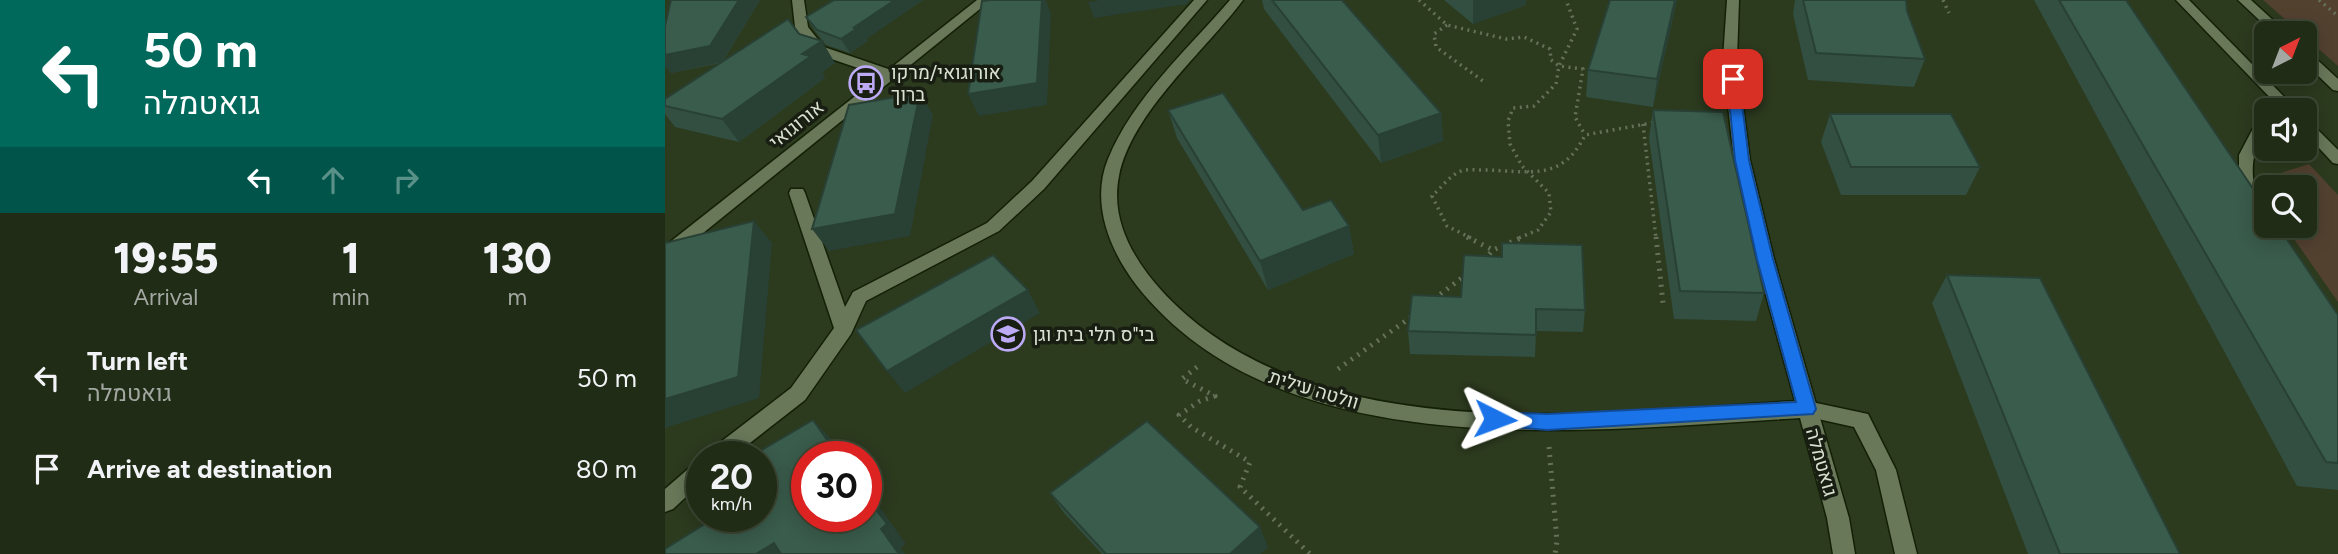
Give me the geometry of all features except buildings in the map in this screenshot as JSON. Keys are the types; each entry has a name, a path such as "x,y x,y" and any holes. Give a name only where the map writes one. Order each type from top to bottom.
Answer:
{"street":[{"path":"798,0 802,27 819,50 892,75"},
{"name":"אורוגואי","path":"665,254 985,0"},
{"path":"737,441 798,394 844,329 859,297 993,227 1038,185 1201,0"},
{"name":"וולטה עילית","path":"1237,0 1139,118 1115,160 1110,191 1114,232 1136,274 1167,309 1205,342 1251,369 1305,391 1369,406 1443,417 1547,422 1807,409 1861,420 1886,470 1906,554"},
{"name":"גואטמלה","path":"1733,0 1730,59 1742,160 1765,259 1838,518 1844,554"},
{"path":"2182,0 2269,98"},
{"path":"2244,0 2267,21"},
{"path":"2317,67 2338,87"},
{"path":"2254,136 2246,149 2244,167 2247,206 2254,216"},
{"path":"2317,137 2338,159"},
{"path":"797,193 844,329"},
{"path":"665,502 686,483"}],"path":[{"path":"1419,0 1447,25 1466,32 1506,38 1524,37 1550,49 1551,61 1559,66 1583,69 1575,117 1585,135 1579,153 1564,165 1526,173 1496,169 1462,170 1432,196 1447,226 1493,250"},
{"path":"1483,262 1493,250 1538,230 1551,212 1549,193 1526,173 1510,152 1508,117 1513,108 1534,106 1556,84 1559,66 1577,29 1566,0"},
{"path":"1943,0 1949,13"},
{"path":"2319,0 2338,16"},
{"path":"1447,25 1434,34 1436,47 1483,81"},
{"path":"1585,135 1664,121"},
{"path":"1643,124 1663,303"},
{"path":"1428,304 1472,270"},
{"path":"1305,391 1417,312"},
{"path":"1182,379 1215,396 1200,401 1179,415 1191,427 1249,462 1240,487 1310,554"},
{"path":"1547,422 1557,541 1555,554"}],"shaded area":[{"path":"2263,0 2338,0 2338,66 2317,48 2317,21 2287,21"},
{"path":"2309,164 2338,195 2338,302 2293,238 2317,238 2317,175 2274,175"}],"place":[{"name":"אורוגואי/מרקו ברוך","path":"866,83"},
{"name":"בי\"ס תלי בית וגן","path":"1008,334"}],"route":[{"path":"1495,419 1547,422 1807,409 1765,259 1742,160 1733,79"}]}
